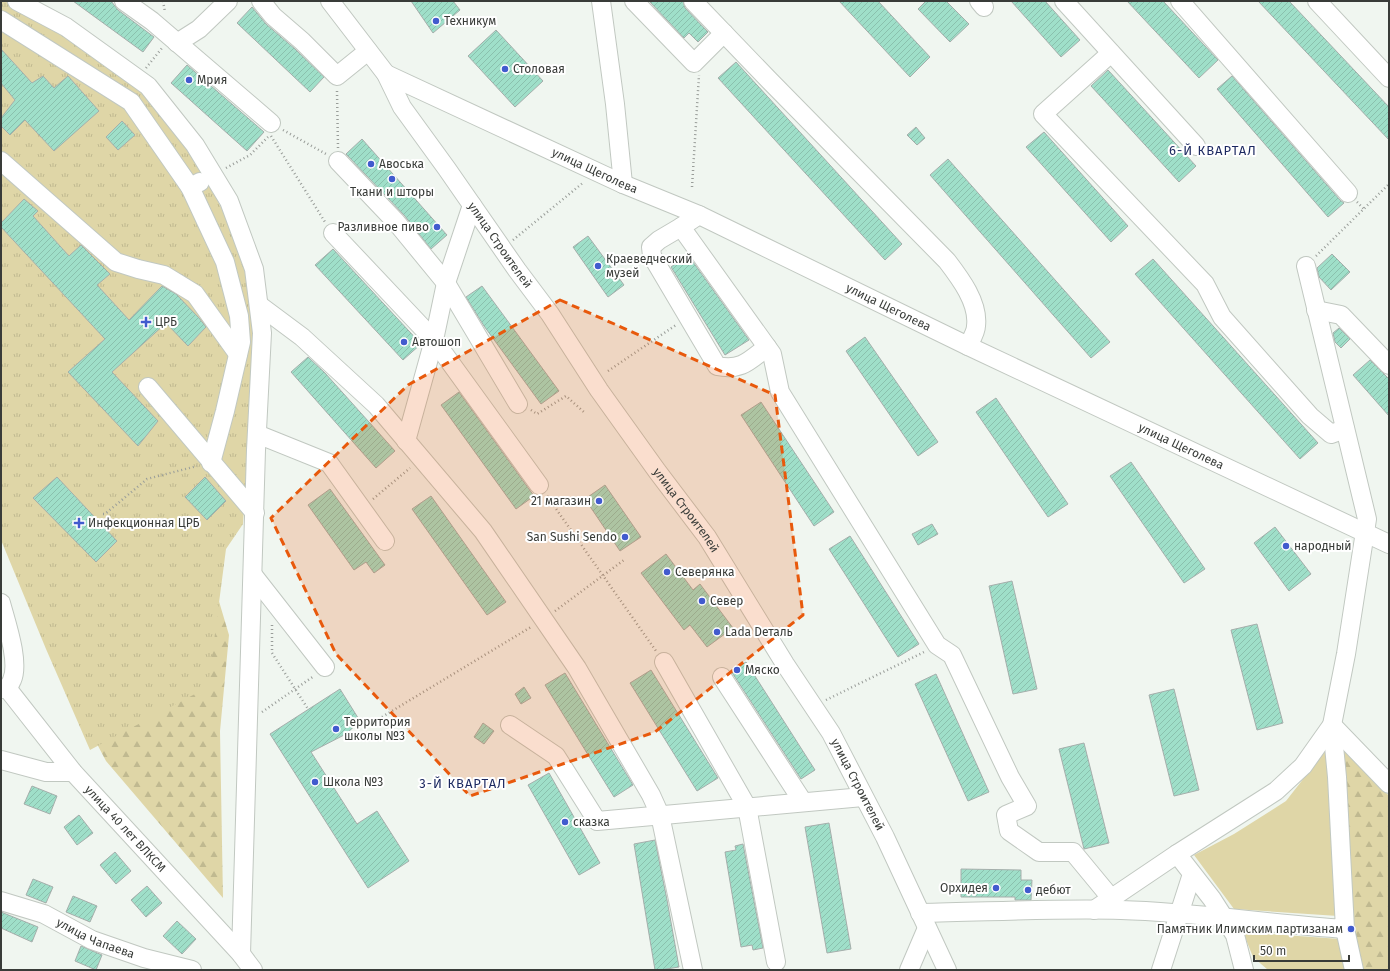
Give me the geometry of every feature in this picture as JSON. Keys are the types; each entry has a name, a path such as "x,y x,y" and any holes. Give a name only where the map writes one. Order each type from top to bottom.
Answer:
{"street":[{"path":"17,1 66,27 148,86 195,145 229,200 254,269 262,333 254,513 241,954"},
{"path":"124,1 152,21 271,129"},
{"path":"177,43 199,28 228,1"},
{"path":"261,1 273,16 302,41 337,76 368,51"},
{"path":"330,1 386,74"},
{"path":"601,1 615,104 623,184"},
{"path":"634,1 694,63 724,33"},
{"path":"693,1 947,261 963,282 975,310 976,326 968,346"},
{"path":"1064,1 1196,146"},
{"path":"1180,1 1348,193"},
{"path":"1317,1 1389,78"},
{"path":"1,20 131,102 190,187 225,262 239,316 241,342 211,463"},
{"path":"1111,53 1043,114 1205,284 1222,317 1310,416 1331,434 1345,429"},
{"name":"улица Щеголева","path":"386,74 596,172 699,215 968,346 1389,544"},
{"name":"улица Строителей","path":"386,74 402,107 517,270 550,314 599,390 657,471 707,537 813,707 831,733 885,837 947,970"},
{"path":"1,161 116,262 164,275 195,294 238,354"},
{"path":"338,161 396,222 446,283 518,404"},
{"path":"190,187 214,175"},
{"path":"406,441 434,340 446,283 472,205"},
{"path":"699,215 659,240 651,247 652,256 717,366 727,368 743,365 767,347"},
{"path":"681,227 772,354 780,392 937,645 952,655 1010,777 1027,806 1006,815 1009,831 1039,852 1073,852 1111,898"},
{"path":"333,233 434,340 539,485"},
{"path":"1306,266 1367,519 1346,654 1332,725 1337,777 1345,929 1354,970"},
{"path":"259,305 314,347 376,405 483,531 576,668 651,794 660,815 693,970"},
{"path":"1316,310 1341,315 1389,365"},
{"path":"148,387 254,513"},
{"path":"257,434 329,463 385,541"},
{"path":"253,575 325,667"},
{"path":"1,603 13,649 14,672 12,681 4,688"},
{"path":"664,662 747,807 776,962"},
{"path":"722,677 803,802"},
{"name":"улица 40 лет ВЛКСМ","path":"4,688 73,772 241,954 253,970"},
{"path":"510,725 556,756 597,821 863,797"},
{"path":"1332,725 1389,784"},
{"path":"1094,910 1276,790 1303,766 1332,725"},
{"path":"1,760 46,772 73,772"},
{"path":"1177,854 1212,899 1235,935 1244,970"},
{"path":"1161,970 1192,874"},
{"name":"улица Чапаева","path":"1,901 44,914 92,940 144,958 192,970"},
{"path":"909,970 924,920 1094,910 1121,910 1345,929"}],"path":[{"path":"692,187 700,71"},
{"path":"271,129 338,161 337,76"},
{"path":"214,175 250,155 271,129"},
{"path":"271,129 333,233"},
{"path":"502,248 596,172"},
{"path":"1306,266 1389,184"},
{"path":"608,371 688,317"},
{"path":"362,509 421,459"},
{"path":"103,514 105,514 147,479 211,463"},
{"path":"539,485 664,662"},
{"path":"382,717 544,620 624,560"},
{"path":"273,600 272,653 308,709"},
{"path":"813,707 937,645"},
{"path":"248,722 325,667"}],"highlighted area":[{"path":"560,300 775,395 803,615 655,732 470,796 336,654 271,518 408,385"}],"green space":[{"path":"1,1 5,1 81,47 148,97 180,137 203,170 245,260 255,328 243,524 226,549 208,687 90,750 1,540"},
{"path":"1,450 202,544 229,635 220,731 223,898 106,761 87,725 1,525"},
{"path":"1338,740 1389,796 1389,970 1360,970 1349,925"},
{"path":"1329,746 1338,916 1234,909 1194,855 1234,834 1286,801"},
{"path":"1243,932 1340,939 1346,970 1268,970 1253,957"}],"building":[{"path":"73,1 111,1 118,10 154,37 143,52"},
{"name":"Техникум","path":"411,1 453,1 460,10 433,33"},
{"path":"649,1 683,1 685,8 708,32 698,42 689,33 684,38"},
{"path":"839,1 878,1 930,57 910,77"},
{"path":"926,1 946,1 969,24 950,42 918,9"},
{"path":"1011,1 1045,1 1080,40 1061,57"},
{"path":"1127,1 1163,1 1218,60 1199,78"},
{"path":"1258,1 1289,1 1389,107 1389,140"},
{"path":"252,7 266,24 324,77 310,92 237,23"},
{"name":"Столовая","path":"496,30 543,81 515,107 468,56"},
{"path":"1,49 32,83 43,76 54,88 68,76 99,111 54,151 25,120 10,135 1,126 1,118 15,100 1,83"},
{"path":"736,62 902,244 885,260 718,78"},
{"path":"187,65 264,132 247,151 171,83"},
{"path":"1108,70 1196,166 1179,182 1091,86"},
{"path":"1232,76 1344,203 1328,217 1217,89"},
{"path":"122,121 135,135 118,150 106,137"},
{"path":"916,127 925,138 917,145 907,135"},
{"path":"1044,132 1128,226 1111,242 1026,147"},
{"path":"362,139 447,235 431,249 404,215 346,154"},
{"path":"948,159 1110,342 1091,358 930,175"},
{"name":"ЦРБ","path":"24,199 38,211 33,216 69,256 81,245 110,274 97,285 129,320 162,286 176,294 206,327 188,346 166,323 112,372 158,421 138,446 68,372 105,339 1,227 1,223"},
{"name":"Краеведческий музей","path":"588,236 624,285 608,297 573,247"},
{"path":"333,249 421,344 403,360 315,265"},
{"path":"1332,254 1350,272 1331,290 1319,277 1317,268"},
{"path":"688,255 749,340 725,355 671,267"},
{"path":"1153,259 1318,443 1300,459 1135,274"},
{"path":"482,286 559,391 541,404 484,326 466,297"},
{"path":"1339,328 1350,339 1341,348 1335,342 1333,333"},
{"path":"865,337 938,442 918,456 846,351"},
{"path":"308,357 325,373 395,451 376,468 291,372"},
{"path":"1370,360 1389,379 1389,416 1353,375"},
{"path":"459,392 534,496 516,509 441,405"},
{"path":"996,398 1068,504 1048,517 976,412"},
{"path":"761,402 834,512 814,526 741,415"},
{"path":"1131,462 1205,569 1184,583 1110,476"},
{"name":"Инфекционная ЦРБ","path":"57,477 117,541 96,562 33,498"},
{"path":"205,477 226,501 207,520 185,497"},
{"path":"605,485 641,537 620,551 585,499"},
{"path":"330,489 385,565 374,573 366,562 354,570 308,505"},
{"path":"431,496 506,602 487,615 412,509"},
{"path":"932,524 938,534 918,545 912,534"},
{"path":"1275,527 1311,574 1289,591 1254,543"},
{"path":"850,536 919,644 898,657 829,549"},
{"path":"666,554 693,590 700,584 733,628 707,647 690,625 684,630 641,573"},
{"path":"1012,581 1037,689 1013,694 989,586"},
{"path":"1257,624 1283,723 1257,730 1231,630"},
{"path":"746,662 815,770 801,779 731,671"},
{"path":"651,670 718,778 697,791 630,683"},
{"path":"565,673 633,785 614,797 545,685"},
{"path":"936,674 989,792 968,801 915,684"},
{"path":"524,687 531,698 521,704 515,694"},
{"name":"Школа №3","path":"340,689 360,721 346,734 311,752 357,824 377,811 409,861 368,888 270,734"},
{"path":"1174,689 1199,790 1174,796 1149,695"},
{"path":"483,723 494,731 484,744 474,737"},
{"path":"1084,743 1109,843 1084,849 1059,749"},
{"path":"549,773 600,863 579,875 528,785"},
{"path":"32,786 57,796 50,814 24,804"},
{"path":"79,815 93,833 77,845 64,827"},
{"path":"829,823 851,949 827,953 805,827"},
{"path":"655,840 679,967 660,970 655,970 634,844"},
{"path":"743,844 763,948 753,950 752,945 741,947 725,852 736,850 735,846"},
{"path":"115,852 131,871 116,884 100,865"},
{"name":"Орхидея","path":"961,869 1021,870 1021,880 1032,880 1031,900 1015,900 1015,897 961,897"},
{"path":"33,879 53,887 46,903 26,895"},
{"path":"147,886 162,903 146,917 131,900"},
{"path":"73,896 97,906 90,922 66,912"},
{"path":"1,912 38,927 32,942 1,928"},
{"path":"177,921 196,939 182,954 163,936"},
{"path":"81,946 102,955 96,970 75,961"}],"place":[{"name":"Техникум","path":"436,21"},
{"name":"Столовая","path":"505,69"},
{"name":"Мрия","path":"189,80"},
{"name":"Авоська","path":"371,164"},
{"name":"Ткани и шторы","path":"392,179"},
{"name":"Разливное пиво","path":"437,227"},
{"name":"Краеведческий музей","path":"598,266"},
{"name":"ЦРБ","path":"146,322"},
{"name":"Автошоп","path":"404,342"},
{"name":"21 магазин","path":"599,501"},
{"name":"Инфекционная ЦРБ","path":"79,523"},
{"name":"San Sushi Sendo","path":"625,537"},
{"name":"народный","path":"1286,546"},
{"name":"Северянка","path":"667,572"},
{"name":"Север","path":"702,601"},
{"name":"Lada Dеталь","path":"717,632"},
{"name":"Мяско","path":"737,670"},
{"name":"Территория школы №3","path":"336,729"},
{"name":"Школа №3","path":"315,782"},
{"name":"сказка","path":"565,822"},
{"name":"Орхидея","path":"996,888"},
{"name":"дебют","path":"1028,890"},
{"name":"Памятник Илимским партизанам","path":"1351,929"}],"district":[{"name":"6-Й КВАРТАЛ","path":"1213,150"},
{"name":"3-Й КВАРТАЛ","path":"463,783"}]}
